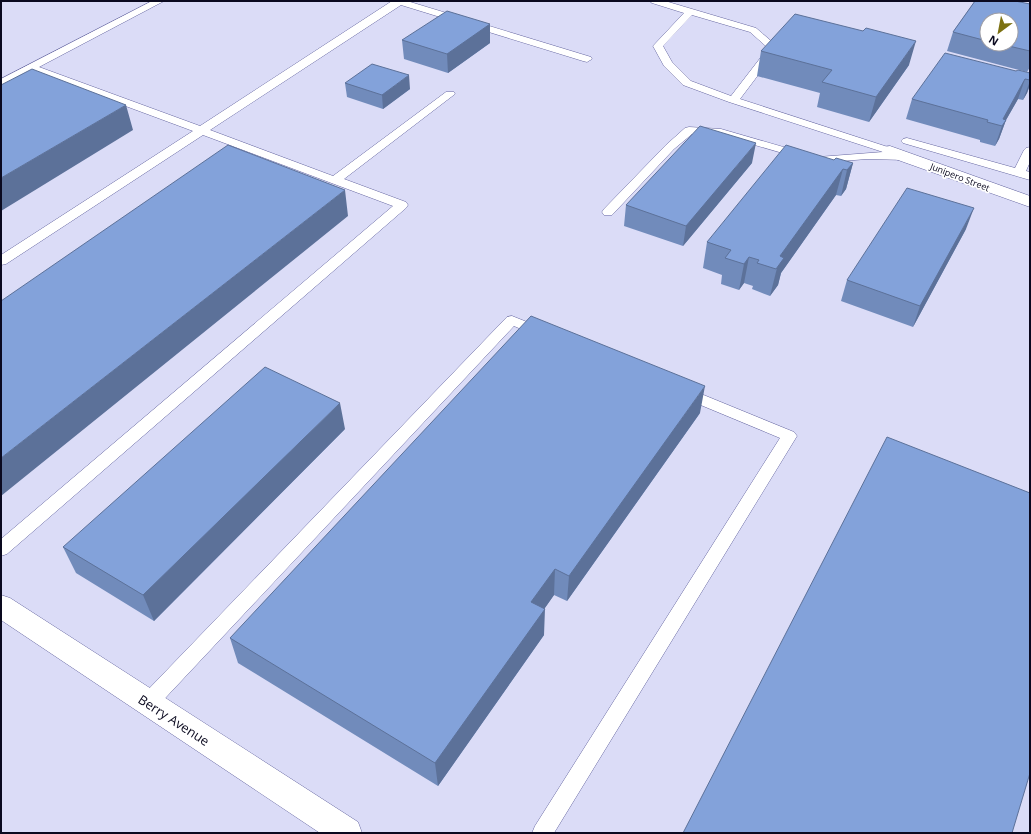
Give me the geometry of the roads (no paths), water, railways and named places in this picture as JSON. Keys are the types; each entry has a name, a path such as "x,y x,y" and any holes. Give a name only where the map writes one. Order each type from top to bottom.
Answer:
{"street":[{"name":"Junipero Street","path":"890,151 907,149 1030,202"},
{"name":"Berry Avenue","path":"1,606 347,833"}],"lane":[{"path":"1,83 159,1"},
{"path":"1,261 398,1 587,59"},
{"path":"655,1 753,30 773,48 733,100"},
{"path":"690,12 658,46 668,64 687,83 733,100 890,151"},
{"path":"1,549 402,205 30,68"},
{"path":"335,180 450,94"},
{"path":"608,212 670,147 689,130 721,132 817,160 829,161 907,149 1025,175 1030,150"},
{"path":"148,703 512,320 556,338"},
{"path":"542,833 789,436 672,387"}]}
